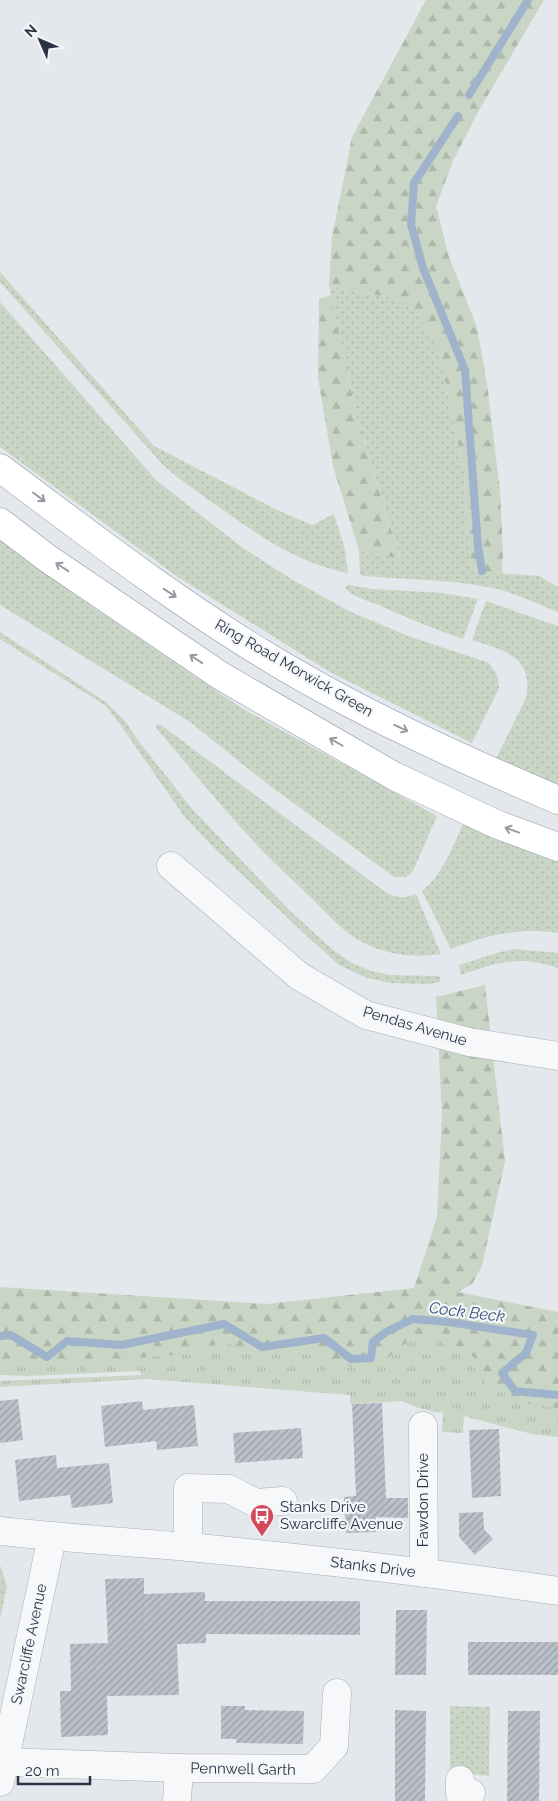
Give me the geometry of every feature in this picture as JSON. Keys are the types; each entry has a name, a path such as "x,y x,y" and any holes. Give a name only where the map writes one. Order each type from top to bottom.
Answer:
{"highway":[{"name":"Ring Road Morwick Green","path":"0,468 151,580 263,654 374,716 505,778 558,800"},
{"path":"0,522 47,558 221,676 394,776 496,824 558,847"}],"street":[{"name":"Pendas Avenue","path":"171,866 299,976 366,1015 469,1042 558,1056"},
{"name":"Fawdon Drive","path":"423,1426 424,1573"},
{"path":"188,1547 188,1488 229,1489 256,1503 283,1501"},
{"name":"Stanks Drive","path":"0,1531 337,1562 448,1575 558,1591"},
{"name":"Swarcliffe Avenue","path":"2,1772 52,1536"},
{"name":"Pennwell Garth","path":"2,1772 179,1768 313,1770 334,1746 337,1693"},
{"name":"Pennwell Garth","path":"177,1801 179,1768"}],"green space":[{"path":"426,0 544,0 478,112 453,161 436,206 449,257 477,327 487,384 500,490 502,573 472,571 466,520 464,472 439,351 420,317 398,299 329,286 332,237 352,137"},
{"path":"0,272 154,446 275,509 312,525 334,514 345,550 348,573 298,557 269,541 202,495 164,466 0,282"},
{"path":"329,286 398,299 420,317 439,351 464,472 466,520 472,571 539,576 558,587 558,612 497,589 447,582 363,576 360,574 359,550 400,558 357,417"},
{"path":"331,295 357,417 400,559 359,550 333,466 318,378 319,299"},
{"path":"0,302 157,481 243,548 293,580 349,611 408,636 489,663 497,675 499,688 472,743 330,672 178,577 0,447"},
{"path":"0,539 72,593 243,709 437,816 413,871 406,877 394,877 265,782 190,722 0,605"},
{"path":"348,585 372,589 443,593 478,599 463,639 359,598 345,588"},
{"path":"486,601 558,626 558,785 495,761 526,698 527,684 526,673 514,657 494,647 472,640"},
{"path":"0,632 107,703 126,722 137,739 193,810 287,908 333,950 352,963 371,971 390,975 437,976 440,977 440,982 429,984 391,983 367,978 339,965 216,850 184,816 106,706 0,639"},
{"path":"157,724 161,725 384,891 400,897 416,894 441,954 421,956 392,953 356,939 342,928 268,857 242,829 156,728"},
{"path":"464,822 558,860 558,933 544,931 517,932 491,936 451,949 422,891 442,868"},
{"path":"515,949 558,953 558,968 520,961 498,964 461,975 459,965"},
{"path":"485,985 505,1161 482,1266 472,1284 458,1292 558,1312 558,1411 141,1375 141,1371 62,1361 0,1361 0,1287 266,1304 414,1288 437,1217 442,1114 436,997"},
{"path":"420,1335 436,1336 451,1350 474,1357 485,1383 522,1402 535,1406 558,1408 558,1437 532,1434 464,1416 463,1433 442,1432 443,1411 439,1413 401,1401 350,1404 350,1395 147,1379 0,1387 0,1381 141,1375 140,1371 28,1376 0,1375 0,1361 138,1358 170,1355 223,1343 259,1351 319,1351 345,1366 368,1366 388,1358 401,1346"},
{"path":"0,1565 7,1586 0,1619"},
{"path":"450,1706 490,1707 489,1776 450,1772"}],"building":[{"path":"18,1399 23,1440 0,1443 0,1401"},
{"path":"142,1401 143,1410 194,1405 198,1446 157,1450 156,1441 105,1447 101,1406"},
{"path":"382,1403 386,1498 408,1498 408,1518 376,1517 376,1532 346,1533 344,1497 356,1496 352,1404"},
{"path":"301,1428 303,1458 235,1463 233,1433"},
{"path":"499,1429 501,1496 472,1498 469,1430"},
{"path":"56,1455 57,1468 109,1463 113,1503 72,1508 70,1495 19,1501 15,1460"},
{"path":"483,1512 484,1529 493,1539 475,1555 459,1537 459,1513"},
{"path":"144,1578 144,1594 205,1592 205,1601 360,1601 360,1635 206,1634 206,1643 177,1644 179,1695 107,1696 108,1735 61,1737 60,1691 71,1691 70,1644 108,1643 105,1579"},
{"path":"396,1610 427,1610 426,1675 395,1675"},
{"path":"468,1642 558,1642 558,1675 468,1675"},
{"path":"221,1706 245,1706 245,1710 304,1711 303,1744 236,1743 236,1739 221,1739"},
{"path":"395,1710 426,1711 425,1801 395,1801"},
{"path":"508,1711 540,1711 539,1801 507,1801"}],"waterway":[{"path":"469,95 528,0"},
{"path":"458,116 414,183 411,224 423,268 465,370 478,547 482,571"},
{"name":"Cock Beck","path":"0,1336 11,1335 47,1357 67,1341 121,1345 224,1324 262,1347 324,1338 351,1359 371,1358 373,1342 386,1332 413,1319 448,1322 533,1335 526,1353 502,1373 515,1391 558,1395"}],"place":[{"name":"Stanks Drive Swarcliffe Avenue","path":"262,1537"}]}
